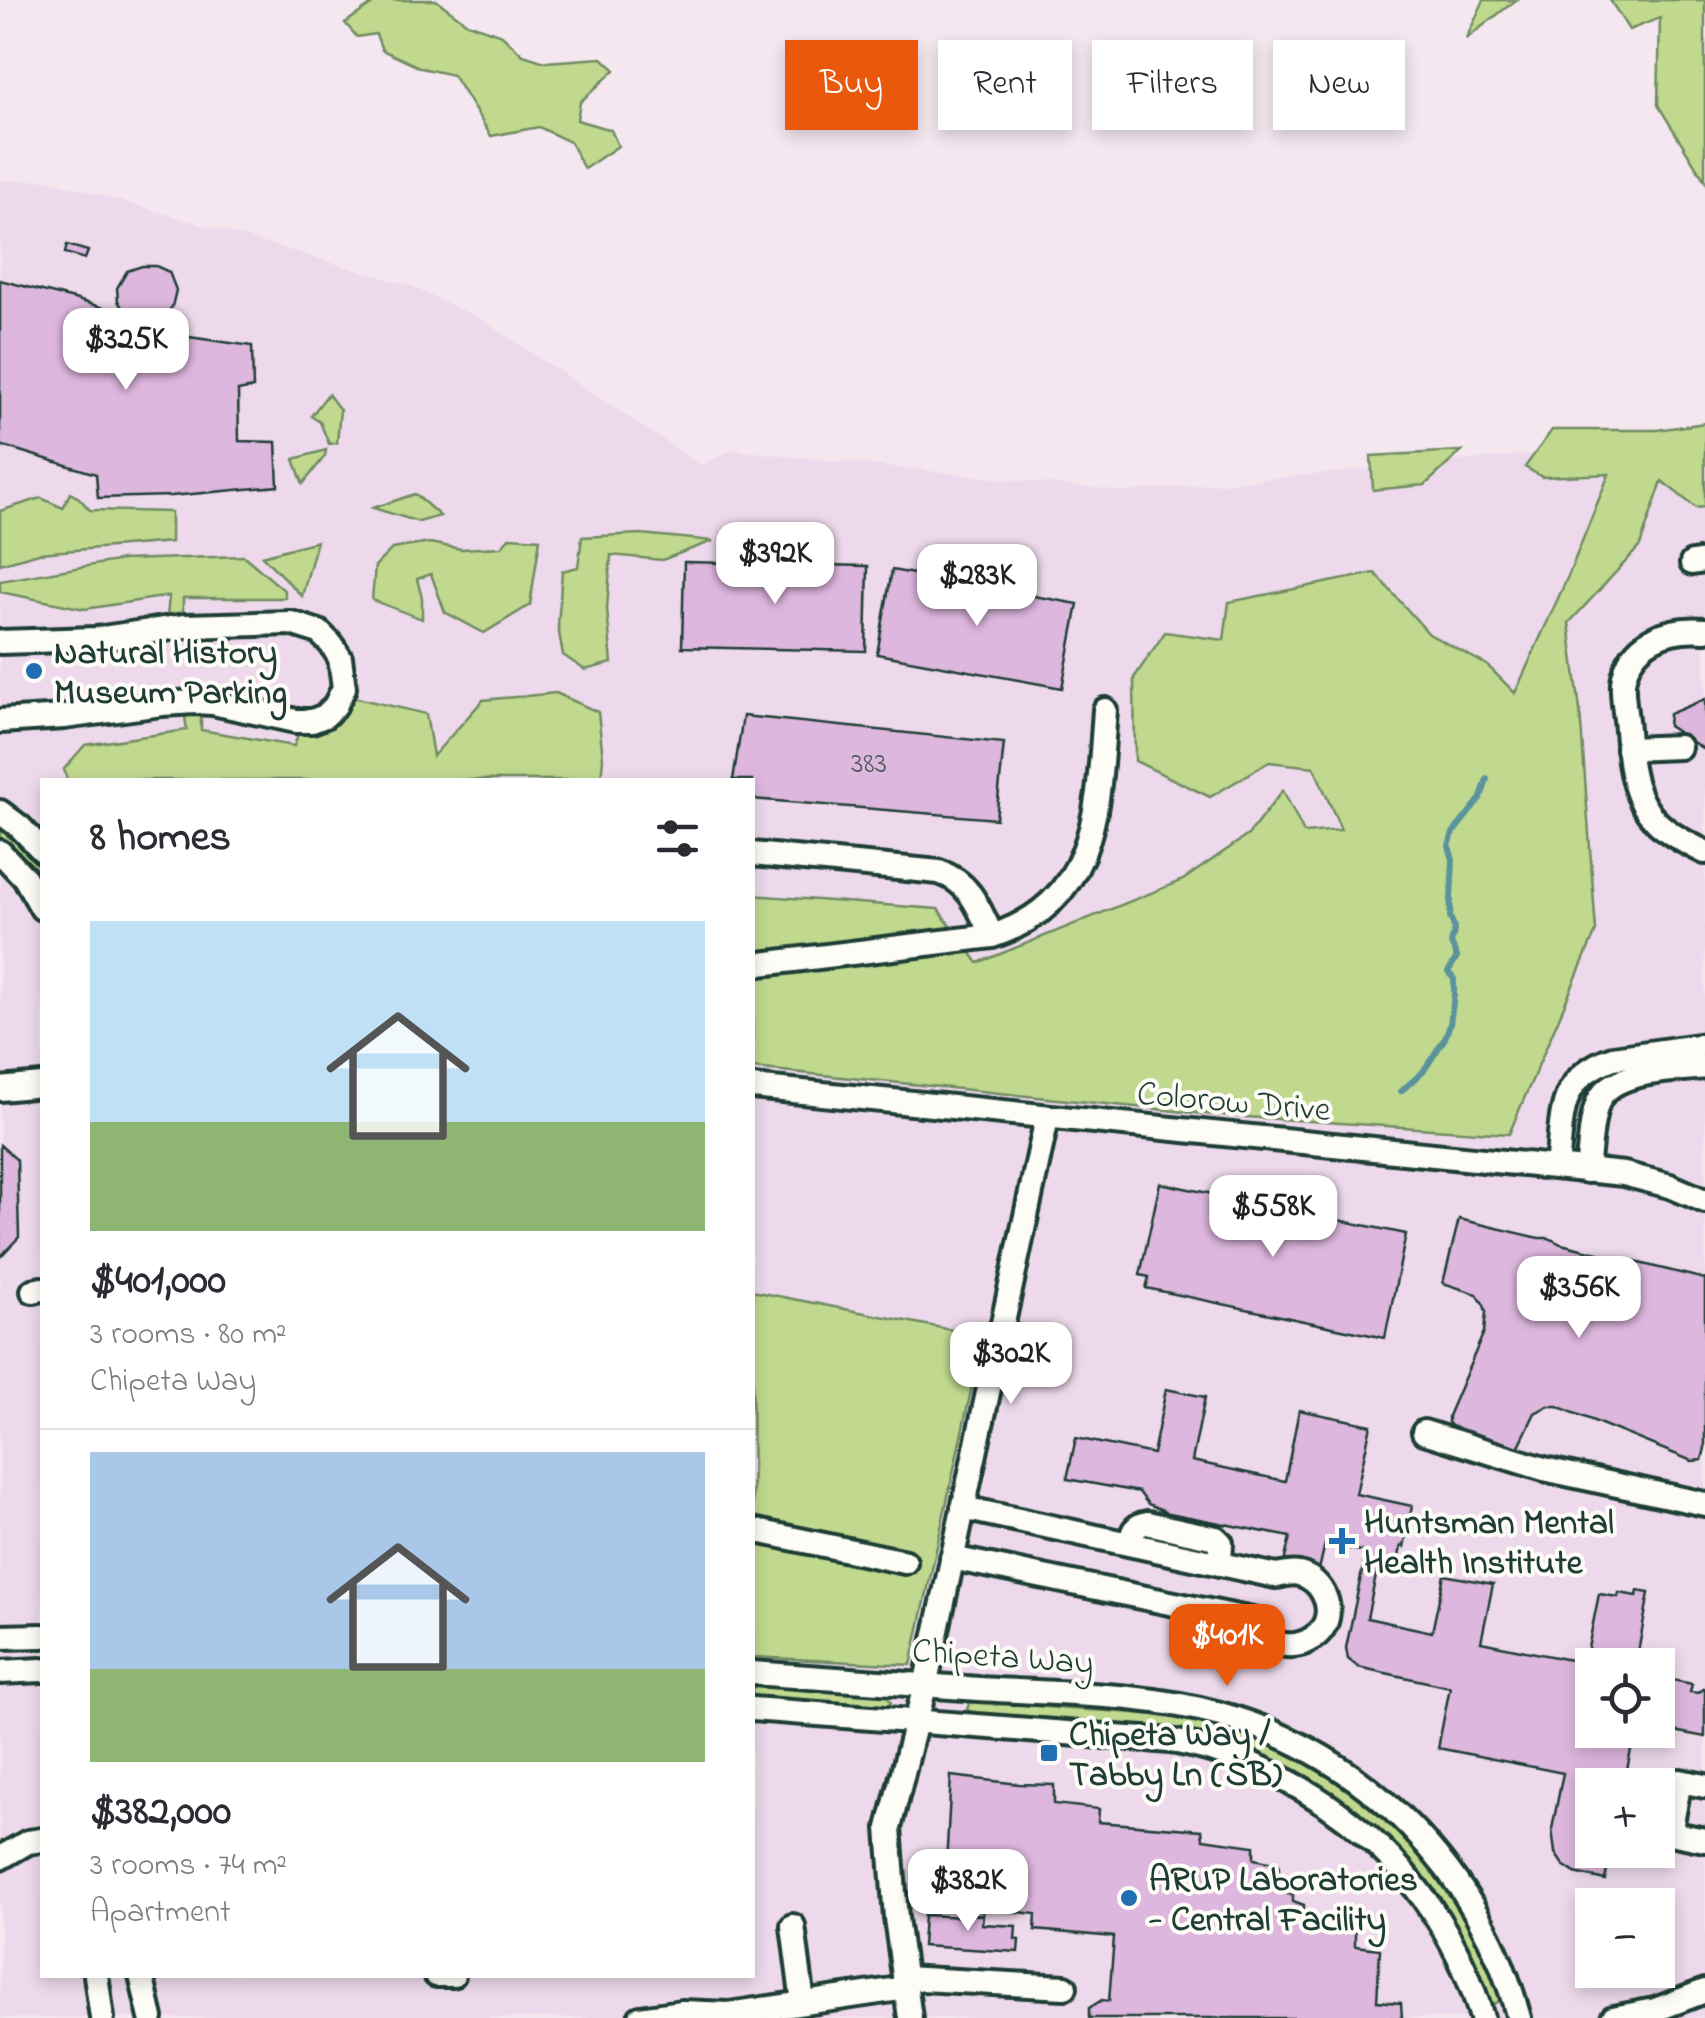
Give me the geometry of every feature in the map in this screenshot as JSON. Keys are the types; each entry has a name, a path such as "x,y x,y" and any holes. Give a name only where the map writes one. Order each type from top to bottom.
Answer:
{"street":[{"path":"0,642 96,639 185,626 290,623 318,632 331,644 340,658 344,688 335,706 312,721 195,702 0,721"},
{"path":"1705,630 1670,630 1652,638 1638,650 1623,684 1632,778 1648,812 1665,829 1705,852"},
{"path":"755,965 992,936 1011,930 1052,900 1081,860 1098,806 1105,710"},
{"path":"1628,749 1680,747"},
{"path":"0,812 40,848"},
{"path":"0,852 25,878 40,904"},
{"path":"755,854 949,875 967,888 977,902 992,936"},
{"path":"1557,1167 1564,1109 1578,1078 1613,1058 1705,1045"},
{"path":"1587,1171 1597,1104 1618,1082 1633,1076 1705,1067"},
{"path":"1578,1078 1600,1098"},
{"path":"0,1089 40,1085"},
{"name":"Colorow Drive","path":"755,1087 1624,1174 1670,1186 1705,1201"},
{"path":"910,2018 896,1918 890,1828 1047,1118"},
{"path":"1424,1432 1544,1469 1705,1504"},
{"path":"952,1558 1257,1621 1266,1636 1283,1645 1298,1646 1314,1639 1328,1615 1325,1596 1316,1582 1299,1574 1276,1576 963,1508"},
{"path":"755,1531 905,1562"},
{"path":"0,1637 40,1636"},
{"path":"0,1672 40,1670"},
{"name":"Chipeta Way","path":"755,1673 1183,1706 1250,1724 1314,1752 1399,1814 1446,1866 1483,1924 1520,2018"},
{"name":"Chipeta Way","path":"755,1709 1173,1742 1244,1760 1278,1775 1340,1812 1404,1873 1454,1946 1482,2018"},
{"path":"1705,1786 1680,1782 1670,1833 1705,1840"},
{"path":"0,1858 28,1842 40,1840"},
{"path":"793,1926 803,2003"},
{"path":"96,1978 102,2018"},
{"path":"142,1978 151,2018"},
{"path":"640,2018 682,2012 730,2016 905,1983 1064,1987"},
{"path":"1613,2018 1655,2010 1705,1991"}],"shaded area":[{"path":"49,180 408,285 481,319 700,465 732,450 1126,492 1705,438 1705,2018 0,2018 0,181"}],"green space":[{"path":"378,0 436,0 467,23 502,35 523,55 545,62 602,58 615,70 580,102 577,120 611,130 618,146 584,169 570,142 539,127 491,136 453,75 421,68 382,50 376,34 357,37 345,23"},
{"path":"1484,0 1516,0 1466,39"},
{"path":"1610,0 1705,0 1705,181 1658,105 1660,18 1629,30"},
{"path":"328,394 340,410 337,443 329,444 320,422 311,416"},
{"path":"1705,423 1705,507 1696,508 1662,481 1640,546 1569,623 1580,710 1596,931 1509,1134 1215,1115 755,1068 755,895 938,909 978,963 1183,880 1248,835 1283,790 1304,833 1341,830 1314,767 1269,762 1210,797 1135,761 1134,678 1165,632 1224,640 1229,602 1375,573 1429,634 1487,665 1515,693 1609,474 1542,477 1525,467 1552,430 1657,430"},
{"path":"326,450 325,456 303,484 294,459"},
{"path":"1462,451 1425,485 1373,490 1371,456"},
{"path":"70,493 90,510 171,512 171,542 39,553 0,564 0,511 41,498 63,508"},
{"path":"415,494 440,516 419,522 373,508"},
{"path":"641,534 713,541 662,560 611,555 607,609 612,663 585,670 563,655 558,627 562,571 578,567 582,537"},
{"path":"510,537 540,539 530,605 484,633 445,612 431,574 417,579 422,619 372,600 375,566 392,549 430,543 461,549 501,547"},
{"path":"317,541 302,596 262,556"},
{"path":"244,556 285,591 285,598 183,598 183,616 167,618 169,596 85,609 0,592 0,581 122,560"},
{"path":"556,693 598,712 601,778 66,778 64,769 85,745 187,730 185,717 189,713 201,714 201,730 294,746 299,732 330,724 348,696 426,714 433,756 483,700"},
{"path":"0,830 21,846 40,869 40,893 0,845"},
{"path":"755,1292 983,1336 911,1665 755,1657"},
{"path":"755,1684 887,1695 891,1703 885,1708 755,1698"},
{"path":"970,1702 1176,1718 1256,1740 1330,1777 1363,1801 1422,1858 1480,1943 1500,2000 1494,2004 1489,2001 1458,1926 1394,1844 1341,1800 1282,1765 1200,1735 1135,1725 974,1715 967,1709"}],"building":[{"path":"67,245 88,251 85,259 65,253"},
{"path":"156,266 169,272 176,290 172,307 153,322 152,332 252,346 253,388 238,391 239,441 276,442 278,486 98,498 96,474 0,445 0,280 125,312 118,301 117,288 127,271"},
{"path":"684,562 868,566 866,651 682,647"},
{"path":"892,570 1078,604 1062,688 877,654"},
{"path":"1705,699 1705,750 1668,726 1669,714"},
{"path":"743,716 1004,743 996,819 755,799 755,778 733,778"},
{"path":"0,1145 17,1160 19,1237 0,1257"},
{"path":"1160,1183 1406,1234 1385,1338 1146,1288 1149,1277 1140,1275"},
{"path":"1459,1219 1705,1279 1702,1460 1692,1461 1557,1406 1535,1413 1517,1450 1507,1451 1452,1427 1448,1416 1484,1332 1486,1312 1477,1294 1443,1283"},
{"path":"1166,1389 1205,1397 1192,1461 1285,1481 1299,1410 1371,1425 1356,1494 1412,1506 1396,1575 1377,1571 1367,1618 1432,1632 1444,1575 1493,1584 1481,1642 1575,1661 1575,1748 1631,1748 1627,1768 1575,1768 1575,1868 1607,1868 1605,1880 1575,1873 1555,1853 1552,1829 1563,1773 1438,1748 1450,1687 1358,1667 1348,1659 1346,1648 1366,1552 1325,1544 1319,1570 1284,1563 1290,1537 1164,1512 1148,1504 1139,1492 1067,1479 1076,1438 1153,1454"},
{"path":"1619,1593 1649,1593 1639,1648 1588,1648 1599,1594 1618,1597"},
{"path":"1675,1680 1692,1684 1690,1692 1698,1693 1705,1688 1705,1737 1675,1731"},
{"name":"ARUP Laboratories - Central Facility","path":"951,1776 1054,1785 1054,1804 1099,1809 1098,1822 1202,1830 1203,1839 1254,1846 1254,1859 1279,1864 1279,1892 1293,1895 1293,1901 1304,1905 1304,1916 1355,1921 1355,1946 1380,1949 1377,2001 1401,2003 1402,2018 1089,2018 1089,2008 1102,2000 1109,2001 1114,1937 1035,1930 1036,1914 983,1908 983,1915 965,1914 969,1868 946,1865"},
{"path":"924,1915 983,1915 982,1924 1016,1926 1018,1952 922,1946"}],"waterway":[{"path":"1401,1091 1423,1072 1450,1024 1454,979 1448,972 1457,957 1451,943 1453,860 1449,846 1453,833 1481,798 1487,779"}],"place":[{"name":"Natural History Museum Parking","path":"34,671"},
{"name":"Huntsman Mental Health Institute","path":"1342,1541"},
{"name":"Chipeta Way / Tabby Ln (SB)","path":"1049,1753"},
{"name":"ARUP Laboratories - Central Facility","path":"1129,1898"}]}
